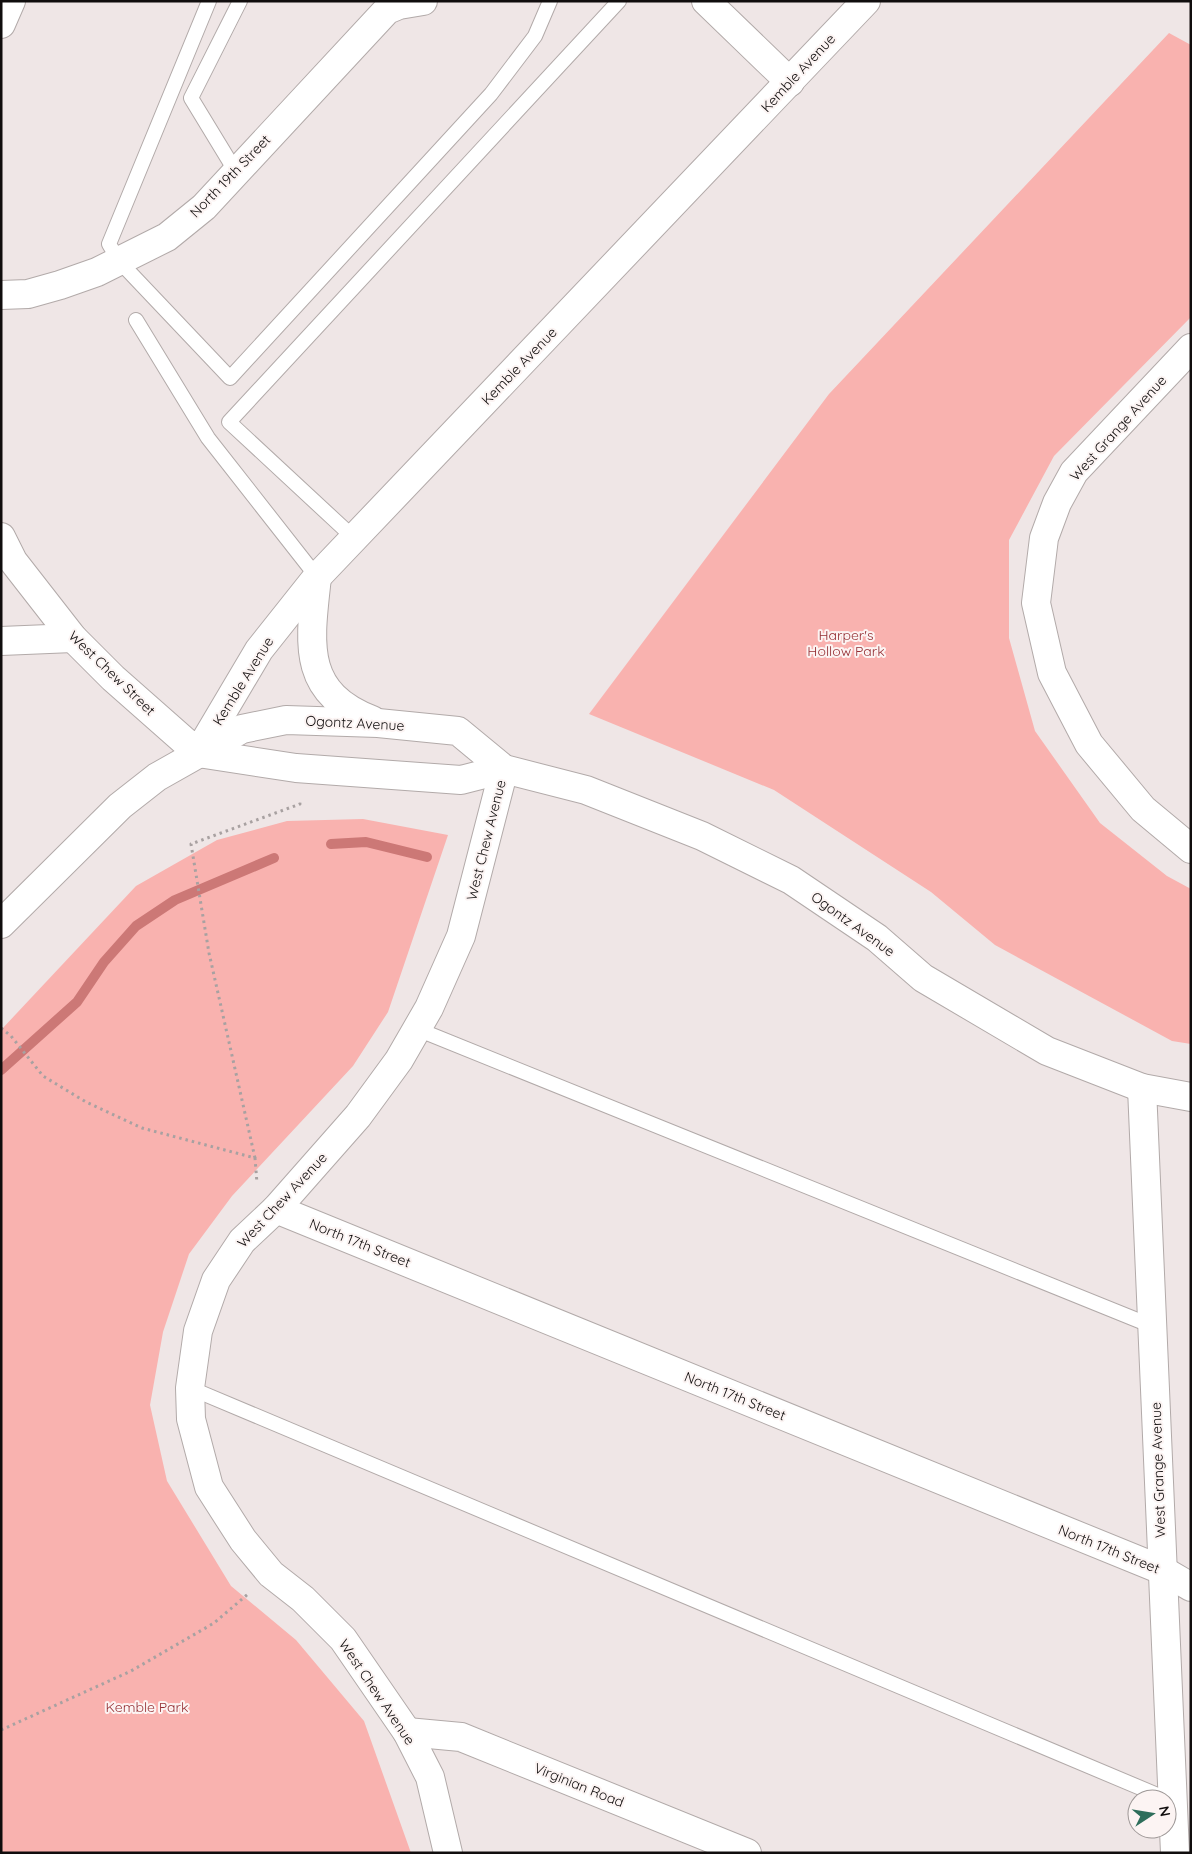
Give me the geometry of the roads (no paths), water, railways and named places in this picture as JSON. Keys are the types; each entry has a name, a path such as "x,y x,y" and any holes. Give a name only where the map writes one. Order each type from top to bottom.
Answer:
{"street":[{"path":"1,24 11,1"},
{"path":"706,1 790,82"},
{"name":"Kemble Avenue","path":"198,753 259,650 317,577 866,1"},
{"name":"North 19th Street","path":"1,295 28,294 97,272 167,236 204,207 387,10 407,2"},
{"name":"West Grange Avenue","path":"1191,348 1074,472 1057,503 1044,538 1036,603 1052,673 1089,744 1143,809 1191,849"},
{"name":"West Chew Street","path":"1,537 13,561 73,638 113,678 198,753"},
{"path":"317,577 312,626 314,656 319,679 333,697 352,712 378,723"},
{"path":"1,640 73,638"},
{"name":"Ogontz Avenue","path":"1,924 120,806 157,777 242,729 286,720 378,723 458,731 504,769 586,790 702,836 791,880 877,938 922,978 1047,1051 1142,1088 1191,1097"},
{"name":"Ogontz Avenue","path":"198,753 296,768 461,780 504,769"},
{"name":"West Chew Avenue","path":"448,1853 430,1777 407,1732 343,1639 302,1599 271,1574 243,1540 209,1487 191,1419 190,1388 198,1331 216,1280 242,1241 268,1216 358,1116 399,1060 429,1008 462,936 504,769"},
{"name":"West Grange Avenue","path":"1142,1088 1162,1570 1173,1789"},
{"name":"North 17th Street","path":"268,1216 1162,1570 1191,1587"},
{"name":"Virginian Road","path":"407,1732 461,1737 747,1853"},
{"name":"West Grange Avenue","path":"1175,1839 1176,1853"}],"lane":[{"path":"209,1 108,244 119,261 230,378 491,94 535,36 550,1"},
{"path":"236,172 191,98 240,1"},
{"path":"354,538 229,422 619,1"},
{"path":"136,320 208,438 317,577"},
{"path":"417,1029 1152,1326"},
{"path":"190,1388 1143,1789"}],"waterway":[{"path":"331,844 366,842 427,857"},
{"path":"1,1070 77,1002 104,962 136,926 175,900 274,858"}],"park label":[{"name":"Harper's Hollow Park","path":"846,644"},
{"name":"Kemble Park","path":"147,1707"}]}
